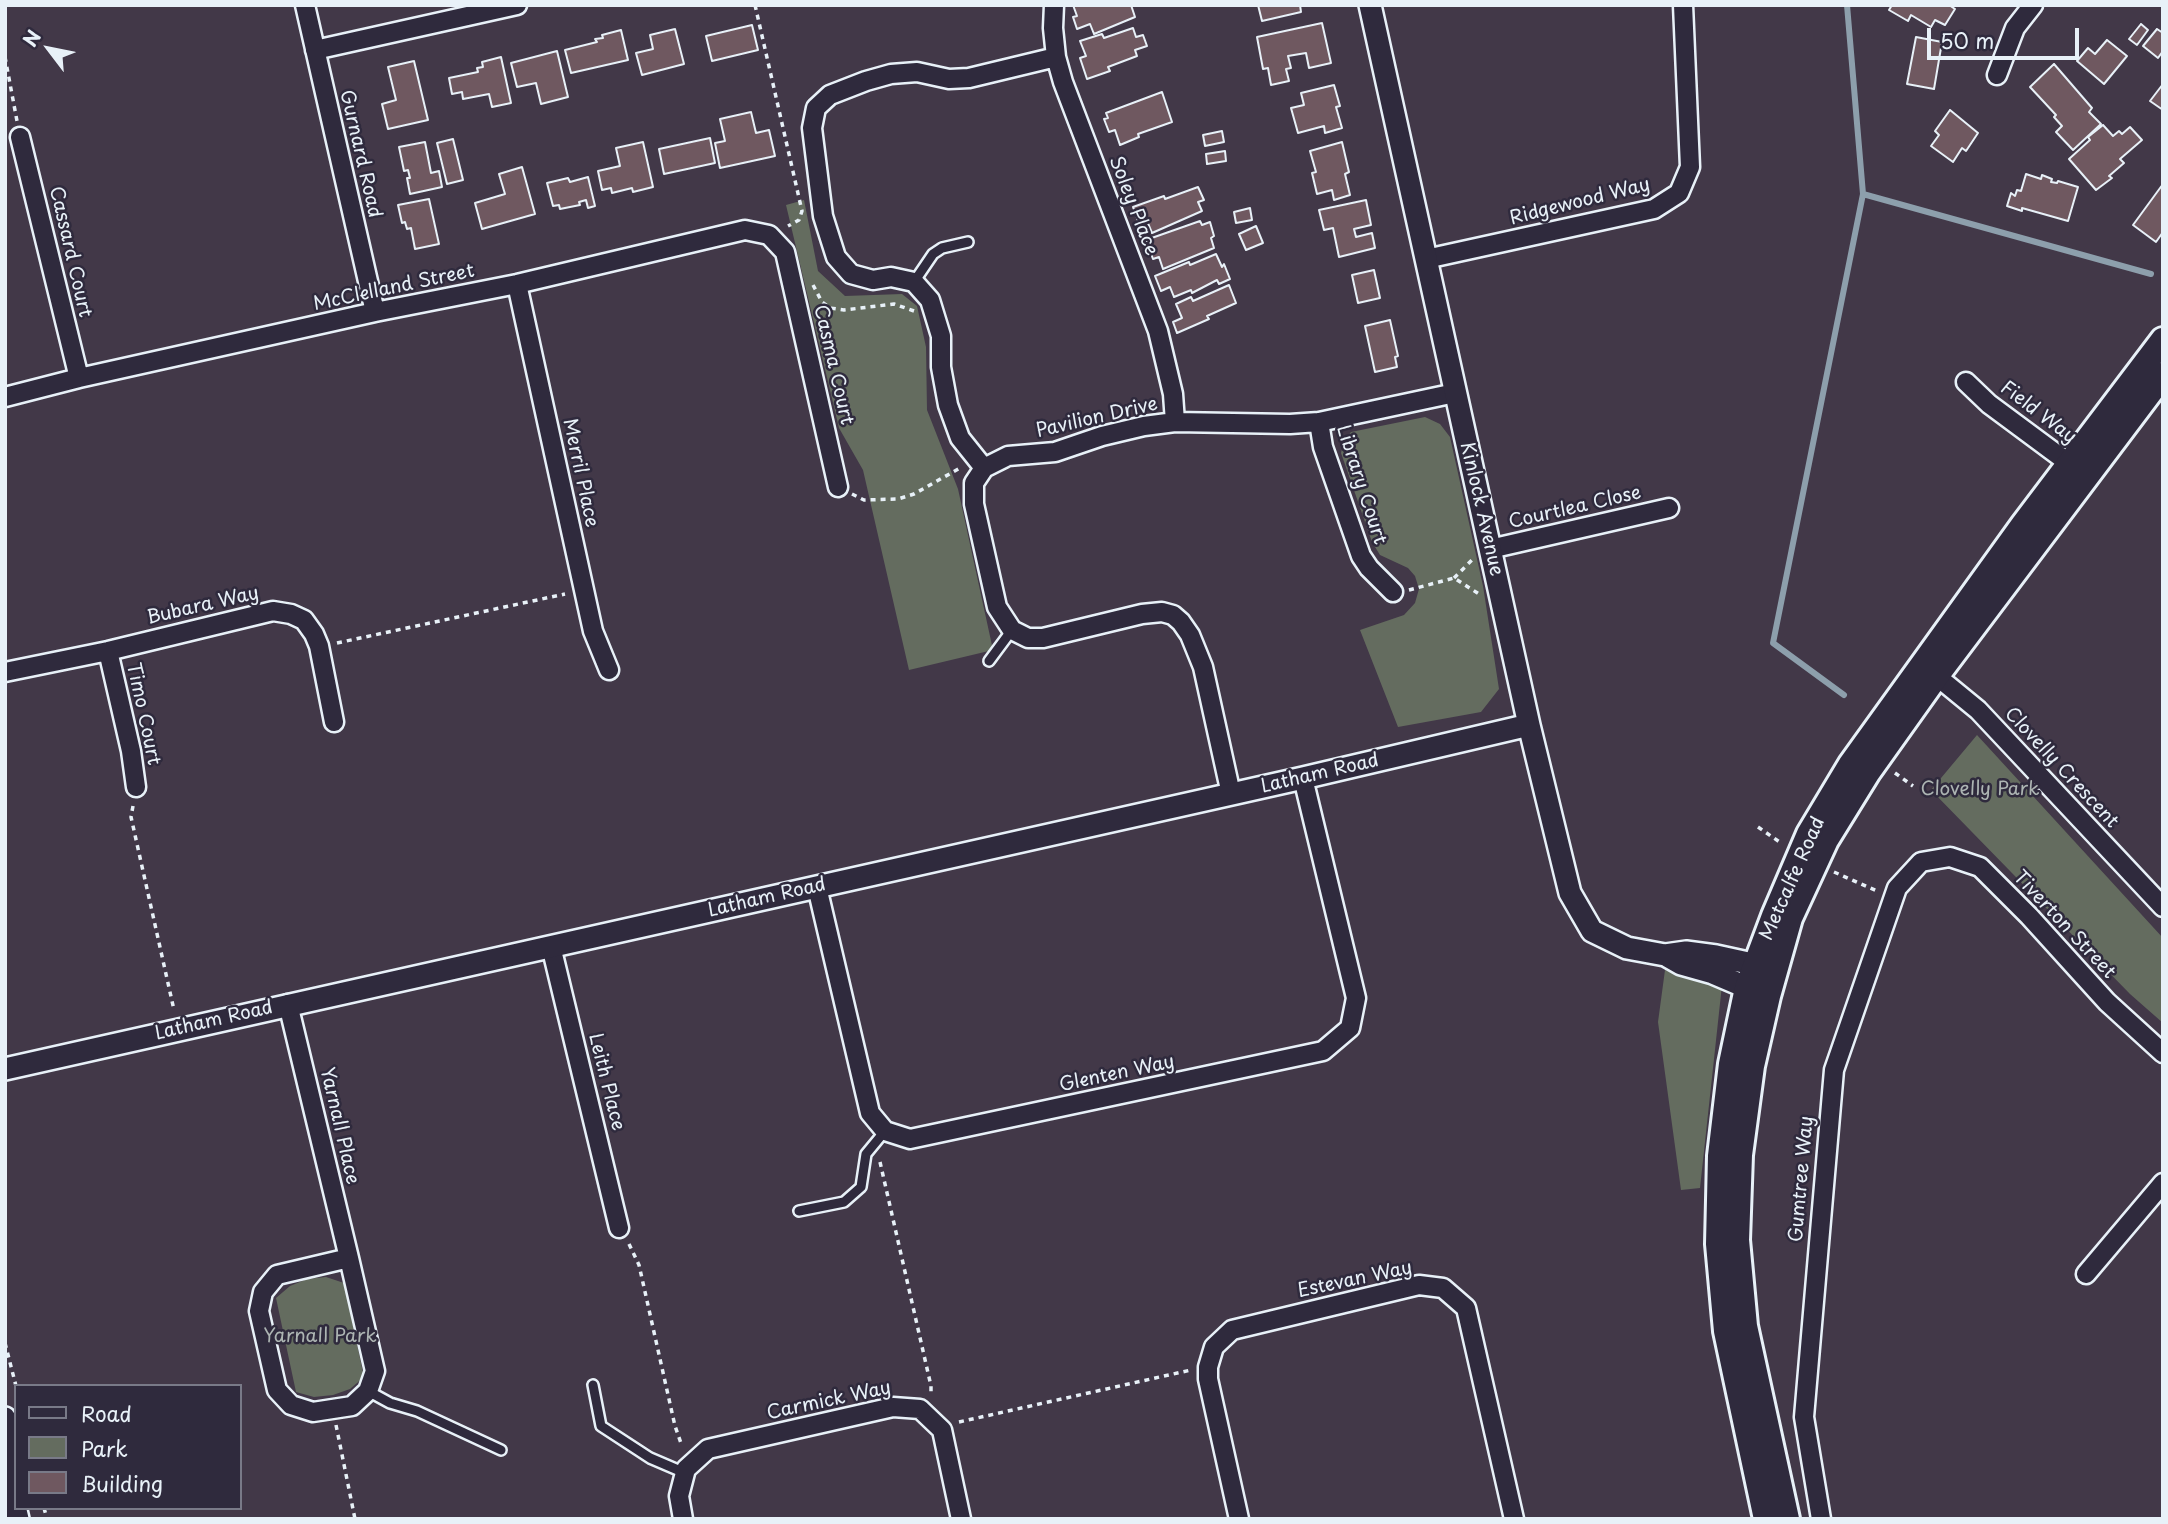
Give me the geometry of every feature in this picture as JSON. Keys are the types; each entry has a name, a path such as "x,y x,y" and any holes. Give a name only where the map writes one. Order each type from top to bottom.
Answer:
{"main road":[{"name":"Metcalfe Road","path":"1766,1519 1726,1331 1718,1244 1720,1156 1731,1064 1765,967 1774,916 1809,834 1851,764 1930,670 2078,470 2163,340"},
{"name":"Metcalfe Road","path":"2078,470 2163,375"},
{"name":"Metcalfe Road","path":"1757,992 1752,1066 1740,1155 1737,1240 1745,1326 1787,1519"}],"street":[{"name":"Gurnard Road","path":"305,5 375,312"},
{"path":"315,50 517,5"},
{"name":"Soley Place","path":"1054,5 1056,57 1063,82 1158,331 1173,394 1175,422"},
{"name":"Kinlock Avenue","path":"1370,5 1529,725 1570,893 1592,930 1627,948 1665,955 1686,952 1765,967"},
{"name":"Ridgewood Way","path":"1426,259 1654,209 1679,193 1690,167 1683,5"},
{"path":"1997,75 2015,28 2033,5"},
{"path":"1056,57 963,78 949,79 917,72 891,74 830,95 816,108 812,128 823,216 836,257 851,274 873,280 891,277 914,282 930,300 941,336 941,367 948,405 960,438 984,468 974,483 975,504 998,607 1012,630 1028,638 1043,638 1142,614 1162,612 1173,615 1190,635 1203,667 1231,794"},
{"name":"Cassard Court","path":"20,137 79,378"},
{"name":"McClelland Street","path":"5,397 375,312 517,284 746,230 769,235 780,246"},
{"name":"Casma Court","path":"780,246 838,487"},
{"name":"Merril Place","path":"517,284 593,631 609,670"},
{"name":"Field Way","path":"1966,382 1989,404 2078,470"},
{"name":"Pavilion Drive","path":"984,468 1008,456 1055,452 1101,436 1144,426 1175,422 1319,422 1455,393"},
{"name":"Library Court","path":"1319,422 1323,447 1361,556 1393,592"},
{"name":"Courtlea Close","path":"1490,548 1669,508"},
{"name":"Bubara Way","path":"5,672 108,651 273,611 291,614 304,620 314,634 319,646 334,722"},
{"name":"Timo Court","path":"108,651 131,751 136,786"},
{"name":"Clovelly Crescent","path":"1930,670 1978,710 2163,907"},
{"name":"Latham Road","path":"5,1069 1529,725"},
{"name":"Glenten Way","path":"885,1131 910,1139 1322,1051 1332,1044 1350,1028 1356,998 1303,778"},
{"name":"Tiverton Street","path":"1921,862 1950,857 1980,867 2029,916 2107,1002 2163,1054"},
{"name":"Gumtree Way","path":"1821,1519 1804,1417 1833,1070 1896,888 1921,862"},
{"path":"817,887 870,1113 885,1131"},
{"name":"Leith Place","path":"551,946 619,1228"},
{"name":"Kinlock Avenue","path":"1665,955 1681,964 1713,973 1757,992"},
{"name":"Yarnall Place","path":"289,1004 375,1371 368,1391"},
{"path":"2086,1275 2163,1183"},
{"path":"349,1258 278,1275 262,1292 259,1311 277,1390 291,1405 313,1412 352,1406 368,1391"},
{"name":"Estevan Way","path":"1208,1367 1214,1347 1232,1330 1419,1285 1443,1288 1466,1308 1514,1519"},
{"path":"1208,1367 1208,1379 1239,1519"},
{"name":"Carmick Way","path":"690,1467 708,1449 893,1407 920,1409 942,1430"},
{"path":"5,1418 10,1430 6,1465 13,1516"},
{"path":"942,1430 961,1519"},
{"path":"683,1519 679,1496 690,1467"}],"lane":[{"path":"914,282 933,254 943,248 968,242"},
{"path":"989,661 1012,630"},
{"path":"799,1211 844,1202 861,1187 866,1154 885,1131"},
{"path":"593,1385 601,1426 650,1458 690,1467"},
{"path":"368,1391 390,1404 417,1411 501,1450"}],"path":[{"path":"755,5 802,211 799,220 786,227 780,246"},
{"path":"5,57 20,137"},
{"path":"838,487 863,500 898,499 914,494 960,468"},
{"path":"1393,592 1454,578 1478,591 1496,620 1505,618"},
{"path":"319,646 584,591"},
{"path":"1886,767 1913,786"},
{"path":"136,786 131,817 178,1029"},
{"path":"885,1131 876,1147 931,1386 931,1398 920,1409"},
{"path":"619,1228 639,1265 675,1426 690,1467"},
{"path":"5,1343 15,1384"},
{"path":"942,1430 970,1418 1208,1367"},
{"path":"333,1409 355,1519"}],"green space":[{"path":"804,200 818,271 845,296 902,294 917,306 926,347 927,410 958,489 993,650 909,670 863,470 839,428 786,205"},
{"path":"1425,417 1440,424 1450,437 1483,586 1499,689 1481,712 1398,727 1360,630 1404,615 1415,603 1419,589 1415,576 1408,568 1380,555 1372,542 1341,453 1344,441 1351,432"},
{"name":"Clovelly Park","path":"1977,735 2163,938 2163,1023 2130,994 1931,790"},
{"path":"1665,970 1722,985 1700,1188 1681,1190 1658,1022"},
{"name":"Yarnall Park","path":"326,1277 344,1283 364,1377 350,1389 333,1395 314,1397 296,1392 276,1298 290,1286 307,1279"}],"building":[{"path":"1073,5 1131,5 1135,17 1094,34 1090,24 1077,29 1073,17 1077,16"},
{"path":"1258,5 1300,5 1301,12 1262,21"},
{"path":"1892,5 1949,5 1955,9 1945,25 1935,20 1931,27 1911,15 1908,21 1889,10"},
{"path":"1322,23 1331,63 1309,68 1306,53 1288,56 1291,68 1286,69 1289,81 1271,85 1268,68 1263,69 1257,37"},
{"path":"2141,24 2148,30 2137,45 2129,39"},
{"path":"752,25 758,50 712,61 706,36"},
{"path":"1133,28 1136,37 1143,35 1147,46 1135,50 1137,56 1108,67 1110,71 1087,79 1080,58 1086,56 1080,41 1102,34 1104,38"},
{"path":"675,29 684,64 642,75 636,53 653,49 650,35"},
{"path":"2157,29 2163,33 2163,51 2158,58 2143,46"},
{"path":"621,30 628,60 571,73 565,50 597,42 595,39 603,38 602,35"},
{"path":"1916,37 1942,42 1934,89 1907,84"},
{"path":"2107,40 2127,56 2104,84 2077,61 2088,48 2095,54"},
{"path":"557,51 568,97 541,104 536,83 517,87 511,63"},
{"path":"501,57 511,103 492,107 489,94 463,99 462,92 452,94 449,78 478,72 477,68 483,67 482,62"},
{"path":"414,61 428,120 388,129 382,104 396,100 388,67"},
{"path":"2054,64 2092,108 2089,112 2101,124 2073,150 2056,132 2062,126 2054,117 2056,115 2030,87"},
{"path":"2163,84 2163,110 2150,101"},
{"path":"1334,85 1342,128 1325,133 1324,126 1298,133 1291,108 1304,105 1301,93"},
{"path":"1162,92 1172,122 1138,134 1139,137 1120,145 1115,130 1109,132 1104,119 1108,118 1106,113"},
{"path":"1950,110 1978,133 1966,151 1962,148 1953,162 1931,146 1939,135 1935,131"},
{"path":"751,112 756,133 769,130 775,156 720,168 715,143 725,141 720,119"},
{"path":"2103,125 2113,136 2119,131 2122,134 2130,127 2142,140 2120,159 2124,163 2109,176 2112,178 2096,190 2069,159 2090,140 2088,137"},
{"path":"1222,131 1224,142 1205,146 1203,135"},
{"path":"710,138 715,163 664,174 659,149"},
{"path":"453,139 463,180 447,184 437,143"},
{"path":"425,142 431,173 439,171 442,187 410,194 407,178 410,178 408,170 404,171 399,147"},
{"path":"643,142 653,187 633,192 632,188 612,193 611,188 602,190 598,171 620,166 616,148"},
{"path":"1342,142 1349,172 1345,174 1350,195 1334,200 1332,190 1317,194 1312,173 1316,172 1310,151"},
{"path":"1225,151 1226,161 1207,164 1206,154"},
{"path":"522,167 535,214 482,229 475,203 505,194 499,174"},
{"path":"2026,174 2041,179 2042,175 2052,179 2051,182 2058,181 2078,187 2068,221 2007,206 2011,193 2015,196 2017,190 2021,191"},
{"path":"588,177 595,206 588,208 586,200 579,202 580,205 560,209 559,205 553,206 547,183 568,178 570,182"},
{"path":"2163,184 2163,232 2156,242 2133,225"},
{"path":"1198,187 1204,200 1198,202 1202,211 1152,233 1147,221 1139,224 1133,207"},
{"path":"429,199 439,244 415,249 411,228 407,229 405,222 402,223 398,205"},
{"path":"1366,200 1371,225 1354,229 1356,237 1372,233 1375,248 1339,257 1333,228 1324,230 1319,210"},
{"path":"1250,208 1252,220 1236,223 1234,212"},
{"path":"1200,221 1202,225 1210,222 1214,248 1163,269 1159,257 1153,259 1146,240"},
{"path":"1256,226 1263,243 1246,250 1239,234"},
{"path":"1216,254 1230,279 1219,284 1217,280 1192,293 1191,290 1174,297 1170,287 1161,291 1155,276"},
{"path":"1374,270 1380,298 1358,303 1352,275"},
{"path":"1229,285 1236,303 1177,333 1173,322 1182,318 1176,304 1191,297 1193,301"},
{"path":"1390,320 1398,356 1395,357 1397,367 1375,372 1365,326"}],"waterway":[{"path":"1844,695 1773,643 1863,194 1847,5"},
{"path":"1863,194 2151,274"}]}
